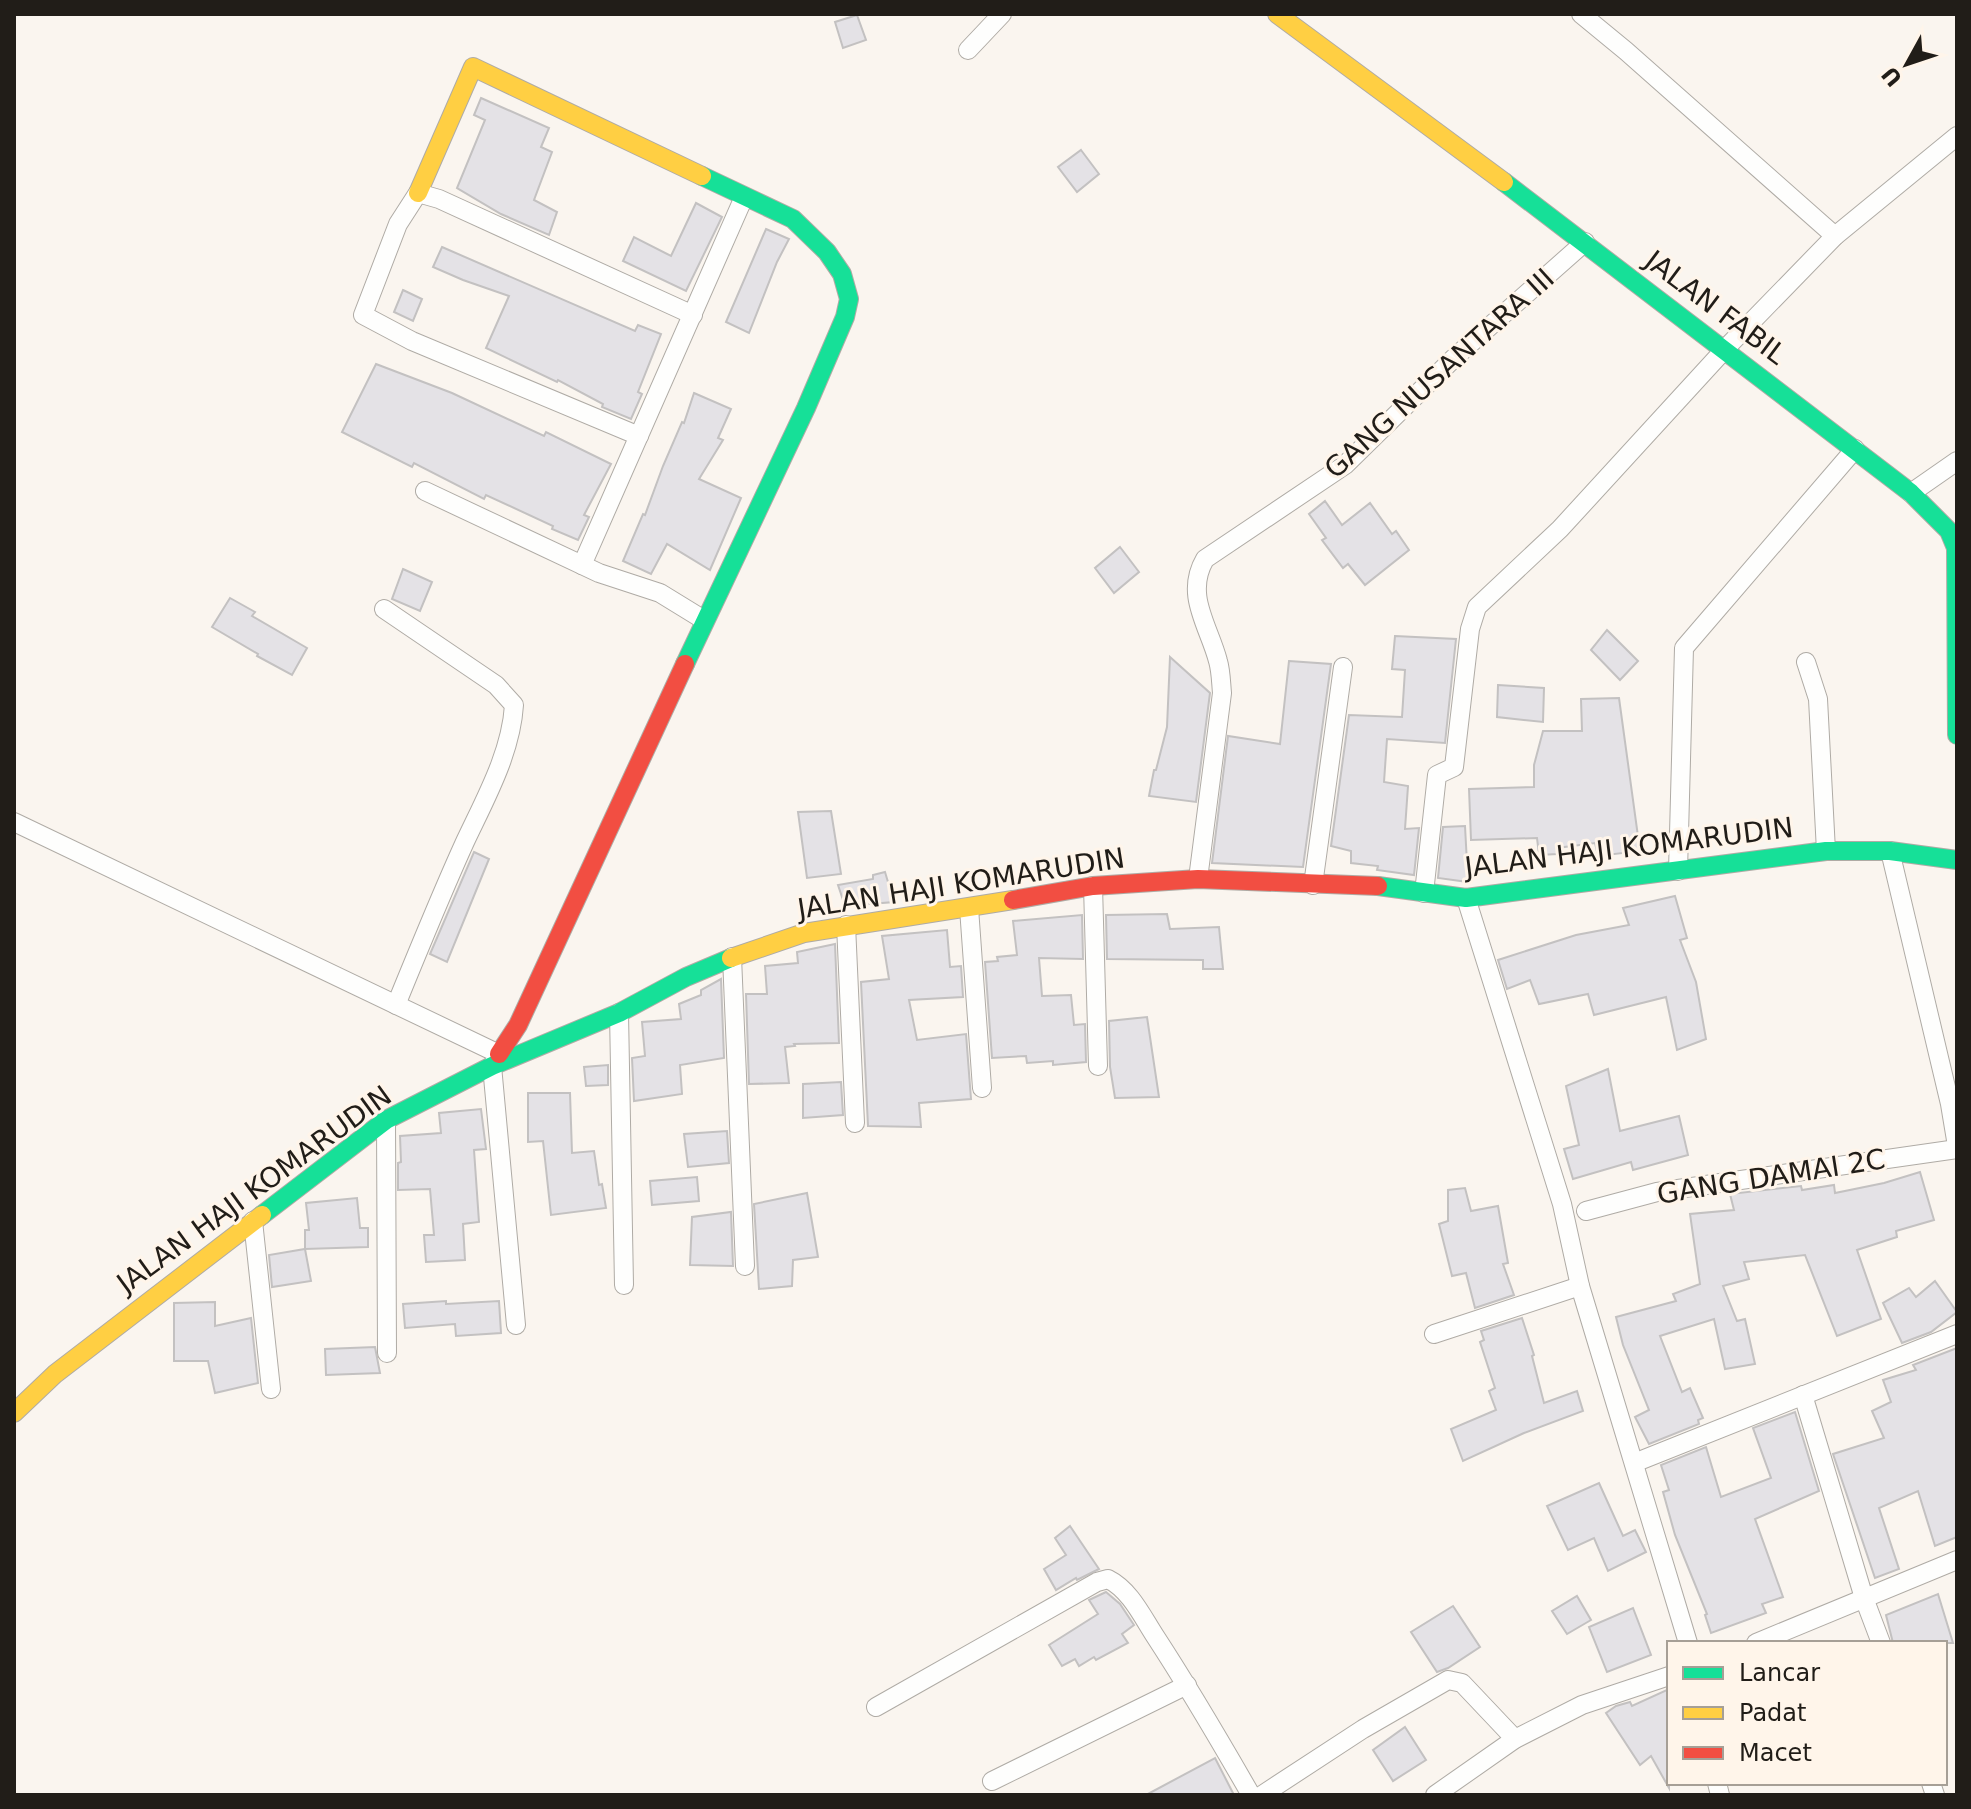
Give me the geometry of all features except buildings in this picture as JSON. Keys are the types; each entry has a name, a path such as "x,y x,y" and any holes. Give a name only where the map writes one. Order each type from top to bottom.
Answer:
{"street":[{"path":"968,50 1002,14"},
{"name":"JALAN FABIL","path":"1277,14 1585,242 1855,449 1911,493 1949,531 1956,548 1957,735"},
{"path":"1581,14 1835,236"},
{"path":"516,1325 495,1060 518,1025 616,819 704,620 806,408 845,317 849,299 842,274 816,241 793,219 473,67 418,193 398,224 363,315 412,341 639,436"},
{"path":"1424,893 1437,775 1454,767 1470,629 1477,607 1560,529 1725,349 1835,236 1957,136"},
{"path":"418,193 439,199 693,315"},
{"path":"582,565 744,197"},
{"name":"GANG NUSANTARA III","path":"1198,879 1222,693 1218,662 1198,606 1195,587 1197,573 1205,559 1345,465 1454,358 1585,242"},
{"path":"1678,871 1684,648 1855,449"},
{"path":"1911,493 1957,461"},
{"path":"425,491 582,565 660,593 704,620"},
{"path":"384,609 496,685 514,705 513,719 490,793 464,843 396,1005"},
{"path":"1806,662 1818,699 1826,851"},
{"path":"1313,885 1343,667"},
{"path":"14,822 396,1005 495,1060"},
{"name":"JALAN HAJI KOMARUDIN","path":"14,1413 55,1374 386,1120 495,1060 619,1013 686,977 732,957 804,933 1093,886 1198,879 1370,885 1466,898 1826,851 1890,851 1957,860"},
{"path":"1890,851 1950,1104 1957,1147"},
{"path":"1093,886 1098,1066"},
{"path":"1466,898 1562,1204 1580,1286 1687,1641"},
{"path":"969,908 982,1088"},
{"path":"846,925 855,1123"},
{"path":"732,957 745,1266"},
{"path":"619,1013 624,1285"},
{"path":"386,1120 387,1353"},
{"name":"GANG DAMAI 2C","path":"1586,1211 1657,1192 1957,1147"},
{"path":"253,1221 271,1389"},
{"path":"1434,1334 1580,1286"},
{"path":"1634,1463 1957,1334"},
{"path":"1803,1395 1864,1598 1880,1641"},
{"path":"1761,1641 1957,1560"},
{"path":"876,1707 1097,1582 1108,1579 1118,1584 1133,1603 1187,1685 1251,1795"},
{"path":"1435,1795 1515,1739 1582,1705 1667,1677"},
{"path":"1262,1795 1363,1729 1448,1680 1462,1683 1515,1739"},
{"path":"992,1781 1187,1685"}],"traffic: fast":[{"path":"685,664 806,408 845,317 849,299 842,274 827,252 793,219 702,176"},
{"path":"1504,182 1911,493 1949,531 1956,548 1957,735"},
{"path":"1378,886 1466,898 1826,851 1890,851 1957,860"},
{"path":"262,1215 386,1120 492,1066 619,1013 686,977 731,958"}],"traffic: slow":[{"path":"1277,14 1504,182"},
{"path":"418,193 473,67 702,176"},
{"path":"731,958 804,933 1013,900"},
{"path":"14,1413 55,1374 262,1215"}],"traffic: jam":[{"path":"499,1054 518,1025 685,664"},
{"path":"1013,900 1093,886 1198,879 1378,886"}]}
